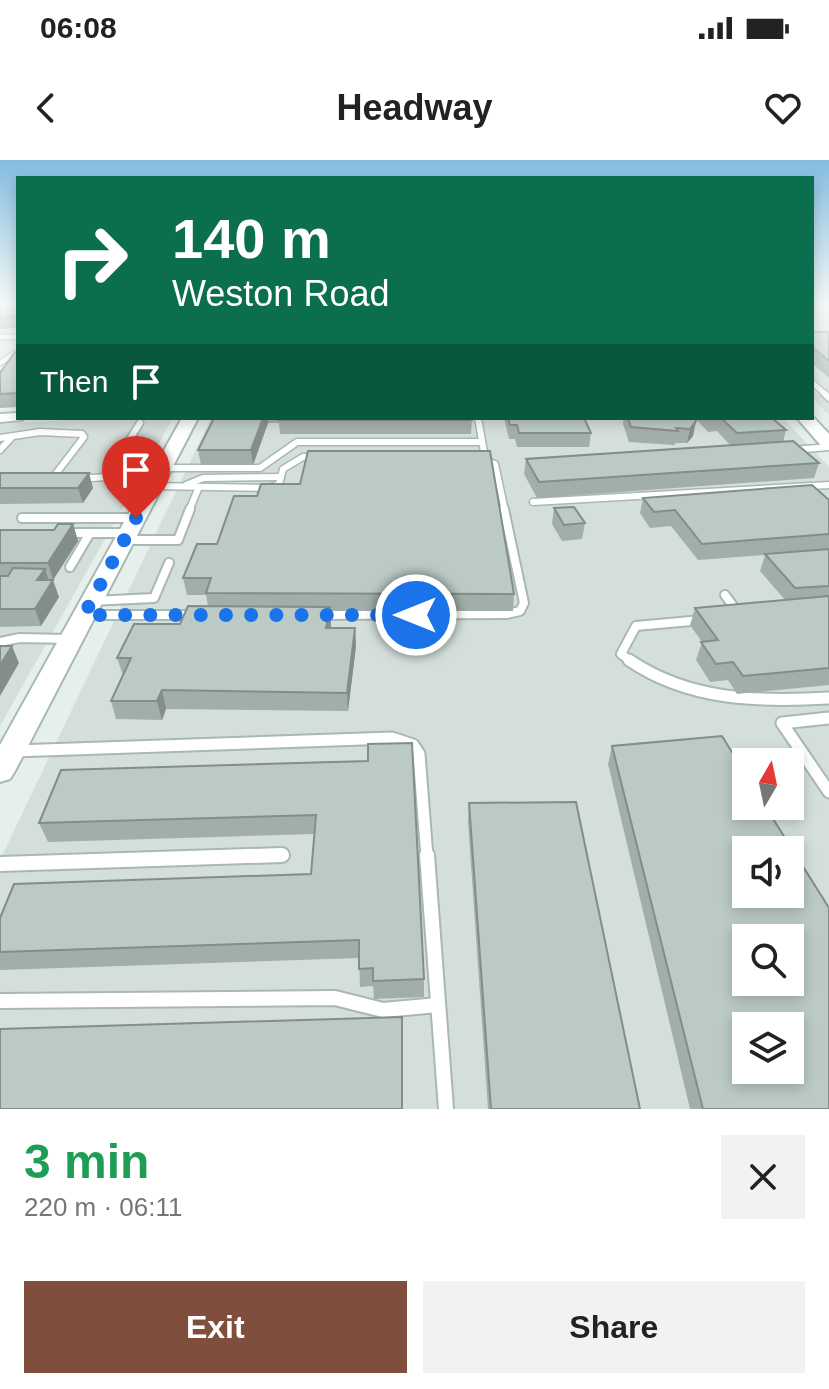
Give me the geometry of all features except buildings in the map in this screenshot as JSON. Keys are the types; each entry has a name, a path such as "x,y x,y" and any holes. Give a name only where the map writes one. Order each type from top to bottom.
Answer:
{"main road":[{"path":"5,761 189,420"},
{"path":"807,420 829,445"}],"lane":[{"path":"814,384 829,398"},
{"path":"475,457 484,452 478,420"},
{"path":"106,477 140,423"},
{"path":"0,438 40,432 82,434 84,437 49,481"},
{"path":"0,450 11,438"},
{"path":"37,482 158,477 260,468 297,442 482,442"},
{"path":"789,450 829,445"},
{"path":"158,477 198,489 268,488 279,484 283,469 303,457 334,457"},
{"path":"317,615 507,614 520,611 524,603 495,464 475,457 460,457"},
{"path":"185,485 203,478 281,477"},
{"path":"533,502 829,485"},
{"path":"22,518 130,530 178,540 198,489"},
{"path":"60,533 130,530"},
{"path":"70,567 90,533"},
{"path":"88,608 154,598 169,563"},
{"path":"725,595 741,617"},
{"path":"88,608 206,615"},
{"path":"726,618 756,615"},
{"path":"711,619 636,626 621,654 632,663 701,694 755,701 829,698"},
{"path":"0,642 19,638 71,639"},
{"path":"829,718 782,723 829,792"},
{"path":"5,761 392,738 413,745 419,754 446,1109"},
{"path":"0,864 282,855"},
{"path":"0,1001 335,998 383,1010 438,1005"}],"shaded area":[{"path":"814,348 829,348 829,415 814,400"},
{"path":"172,420 0,726 0,424"},
{"path":"210,420 785,420 829,467 829,1109 0,1109 0,860"}],"route":[{"path":"136,518 84,615 416,615"}]}
